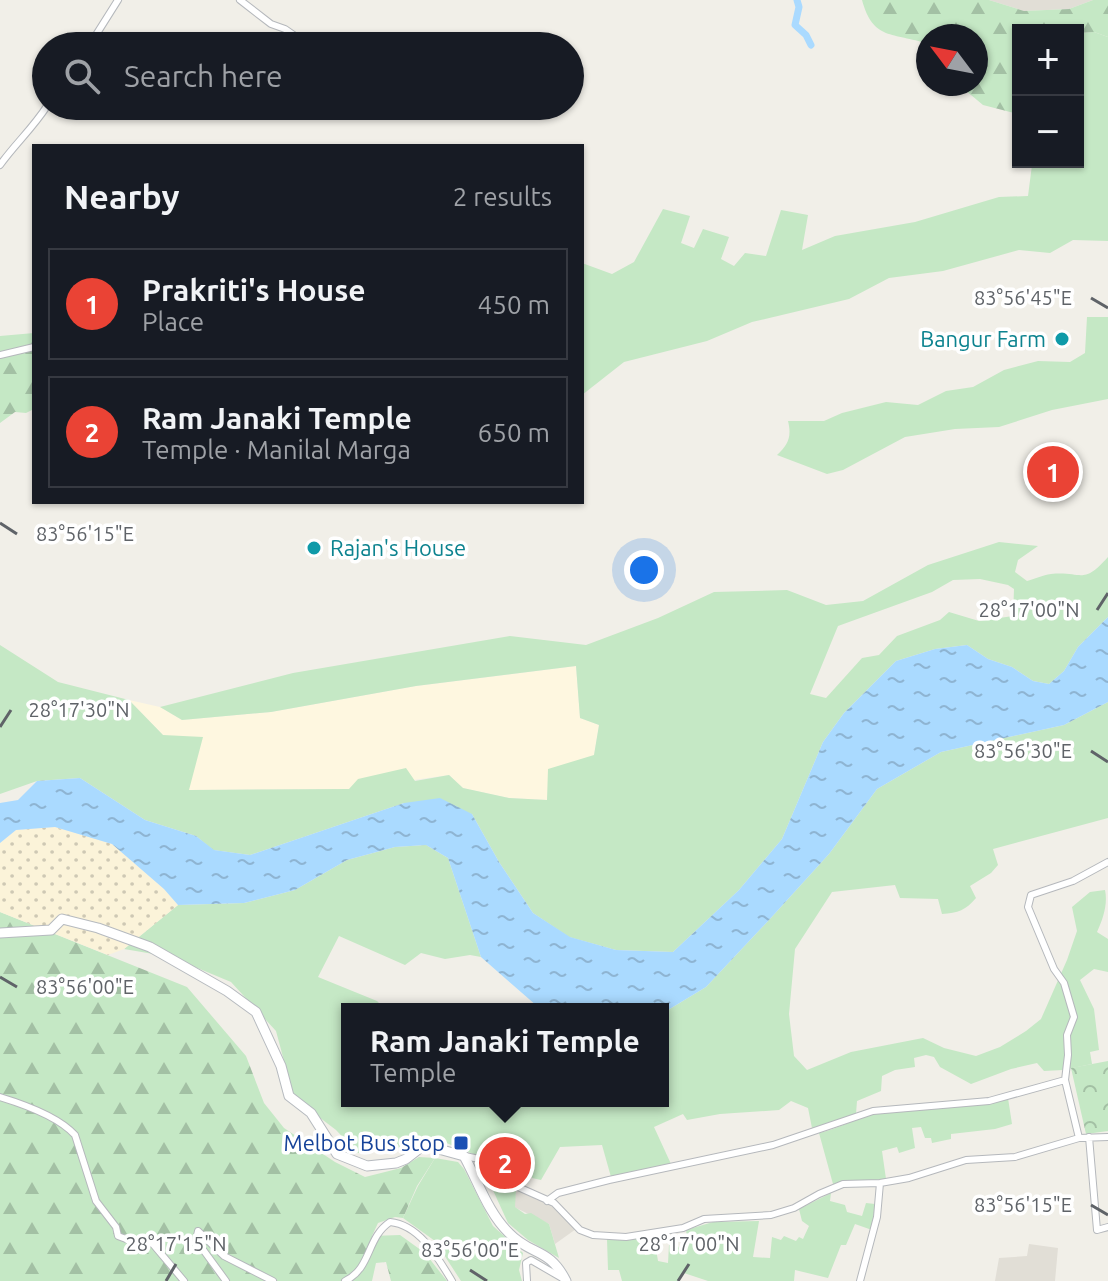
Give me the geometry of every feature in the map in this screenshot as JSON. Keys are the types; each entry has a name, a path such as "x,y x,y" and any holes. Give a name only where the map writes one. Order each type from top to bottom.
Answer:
{"street":[{"path":"98,32 118,0"},
{"path":"240,0 271,24 289,32"},
{"path":"0,165 38,120"},
{"path":"0,355 32,347"},
{"path":"1079,1138 1065,1080 1067,1035 1074,1017 1064,983 1054,969 1028,907 1031,895 1073,881 1108,862"},
{"path":"0,933 51,930 62,919 150,947 227,991 256,1012 281,1066 289,1096 311,1113 337,1154 367,1166 396,1163 424,1145 479,1159 509,1183 547,1201 566,1213 580,1230 593,1235 626,1237 683,1228 704,1219 771,1215 794,1208 843,1184 909,1178 966,1160 1015,1157 1079,1138 1108,1137"},
{"path":"547,1201 558,1193 609,1180 773,1145 873,1111 989,1101 1065,1080"},
{"path":"0,1097 68,1127 75,1135 96,1201 116,1227 118,1236 142,1245 152,1243 184,1281"},
{"path":"1089,1137 1097,1230 1108,1227"},
{"path":"464,1156 500,1224 511,1236 556,1262 566,1280"},
{"path":"860,1281 877,1217 880,1183"},
{"path":"345,1281 358,1272 378,1231 390,1222 406,1225 415,1232 439,1259 452,1281"},
{"path":"226,1281 196,1240 198,1231 224,1256 273,1281"},
{"path":"527,1281 526,1263 531,1260 566,1280"}],"shaded area":[{"path":"989,0 1093,0 1069,9 1024,11"},
{"path":"576,666 580,718 599,725 594,755 548,800 509,798 463,788 449,775 349,789 188,790 163,735 129,700 160,707 182,720 271,712 416,686"},
{"path":"516,1190 558,1210 576,1229 555,1244 549,1224 514,1207"},
{"path":"1029,1244 1058,1248 1055,1281 995,1281 999,1258 1027,1256"}],"green space":[{"path":"862,0 989,0 1024,11 1069,9 1093,0 1108,0 1108,37 1094,32 1084,33 1084,24 1012,24 1012,112 983,105 972,96 988,96 988,24 916,24 916,41 878,29"},
{"path":"1094,32 1108,37 1108,241 1073,240 1050,253 1019,250 943,271 889,278 849,299 752,322 707,341 624,362 584,393 584,264 612,274 634,262 663,209 690,216 681,243 694,248 703,229 729,237 721,259 734,266 745,253 766,256 781,210 808,215 802,250 835,236 915,222 999,197 1028,196 1032,168 1084,168 1084,33"},
{"path":"1087,317 1108,317 1108,399 1052,410 999,427 955,429 905,437 843,470 827,474 777,455 788,440 788,421 824,421 886,402 918,405 946,391 973,387 1004,370 1038,361 1070,362 1085,353"},
{"path":"32,333 32,410 15,412 0,423 0,336"},
{"path":"999,542 1038,546 1018,560 1015,572 1027,581 1051,574 1087,574 1108,557 1108,617 1078,647 1064,671 1049,684 1033,681 967,645 935,649 896,661 844,713 823,742 782,839 739,890 673,952 616,950 569,937 533,913 472,814 404,803 250,855 213,850 196,836 145,820 80,778 37,781 0,794 0,645 58,682 129,700 163,735 203,737 189,790 349,789 358,779 406,768 415,781 449,775 463,788 509,798 547,800 548,769 594,755 599,725 580,718 576,666 416,686 271,712 182,720 160,707 293,673 510,636 586,645 658,618 714,592 787,590 826,605 863,601 928,565","holes":["980,579 1014,589 1013,616 979,621 949,612 940,620 897,636 879,655 862,658 826,698 810,694 838,626 932,592 953,580"]},
{"path":"1108,702 1108,818 993,849 998,865 970,886 976,898 957,912 942,914 938,899 900,898 895,885 832,892 795,949 789,1014 794,1056 807,1070 851,1052 923,1038 944,1048 976,1056 1000,1047 1041,1019 1077,931 1072,907 1090,892 1105,890 1106,901 1097,932 1108,939 1108,972 1094,969 1080,980 1094,1009 1099,1050 1090,1052 1092,1064 1044,1071 1037,1063 971,1084 940,1067 934,1057 926,1055 914,1058 915,1067 882,1076 881,1091 857,1101 856,1114 812,1128 808,1108 791,1101 779,1110 687,1120 683,1114 654,1127 671,1164 611,1177 602,1145 560,1147 541,1180 532,1178 532,1169 519,1167 506,1175 485,1159 444,1142 418,1138 405,1147 358,1153 336,1130 294,1098 276,1031 231,982 171,957 124,949 178,905 244,903 295,890 347,860 395,847 426,845 448,858 481,957 470,955 445,959 421,953 405,965 339,936 318,977 379,1003 341,1003 341,1107 669,1107 669,1009 706,987 829,854 877,789 941,752 1064,725"},
{"path":"0,912 187,987 246,1056 264,1103 284,1128 335,1162 365,1177 401,1168 419,1157 435,1158 417,1186 403,1218 395,1217 378,1223 372,1236 400,1235 425,1253 447,1281 391,1281 386,1262 376,1263 372,1281 0,1281"},
{"path":"1108,1061 1108,1131 1086,1134 1071,1068"},
{"path":"1008,1098 1012,1124 951,1134 951,1139 932,1143 931,1138 925,1138 921,1127 912,1128 915,1148 899,1153 897,1147 882,1151 886,1179 833,1184 819,1133 865,1116 889,1111 974,1105"},
{"path":"435,1158 458,1162 464,1169 493,1226 523,1253 519,1270 522,1281 461,1281 435,1241 403,1218"},
{"path":"486,1175 516,1190 515,1207 549,1224 559,1258 528,1240 508,1223"},
{"path":"831,1193 830,1201 845,1205 847,1212 862,1216 866,1203 875,1204 872,1230 855,1224 846,1245 841,1245 828,1278 795,1270 794,1281 708,1281 684,1273 678,1281 622,1281 619,1270 608,1270 607,1239 642,1237 645,1255 652,1254 652,1250 656,1249 658,1261 668,1263 669,1245 677,1244 679,1248 688,1246 686,1230 713,1222 759,1221 753,1257 770,1258 772,1237 781,1240 784,1236 796,1241 799,1237 803,1239 809,1226 802,1221 799,1209"}],"sand":[{"path":"55,827 112,844 178,905 124,949 108,955 0,912 0,843 16,830"}],"water":[{"path":"1108,617 1108,702 1064,725 941,752 877,789 829,854 706,987 669,1009 669,1003 534,1003 481,957 448,858 426,845 395,847 347,860 295,890 244,903 178,905 112,844 55,827 16,830 0,843 0,803 18,800 37,781 80,778 145,820 196,836 214,850 250,855 404,803 440,798 472,814 533,913 570,937 616,950 673,952 739,890 782,839 823,742 844,713 896,661 935,649 967,645 1033,681 1049,684 1064,671 1078,647"}],"waterway":[{"path":"797,0 799,7 795,25 811,45"}],"place":[{"name":"Bangur Farm","path":"1062,339"},
{"name":"Prakriti's House","path":"1053,472"},
{"name":"Rajan's House","path":"314,548"},
{"name":"Melbot Bus stop","path":"461,1143"},
{"name":"Ram Janaki Temple","path":"505,1163"}]}
